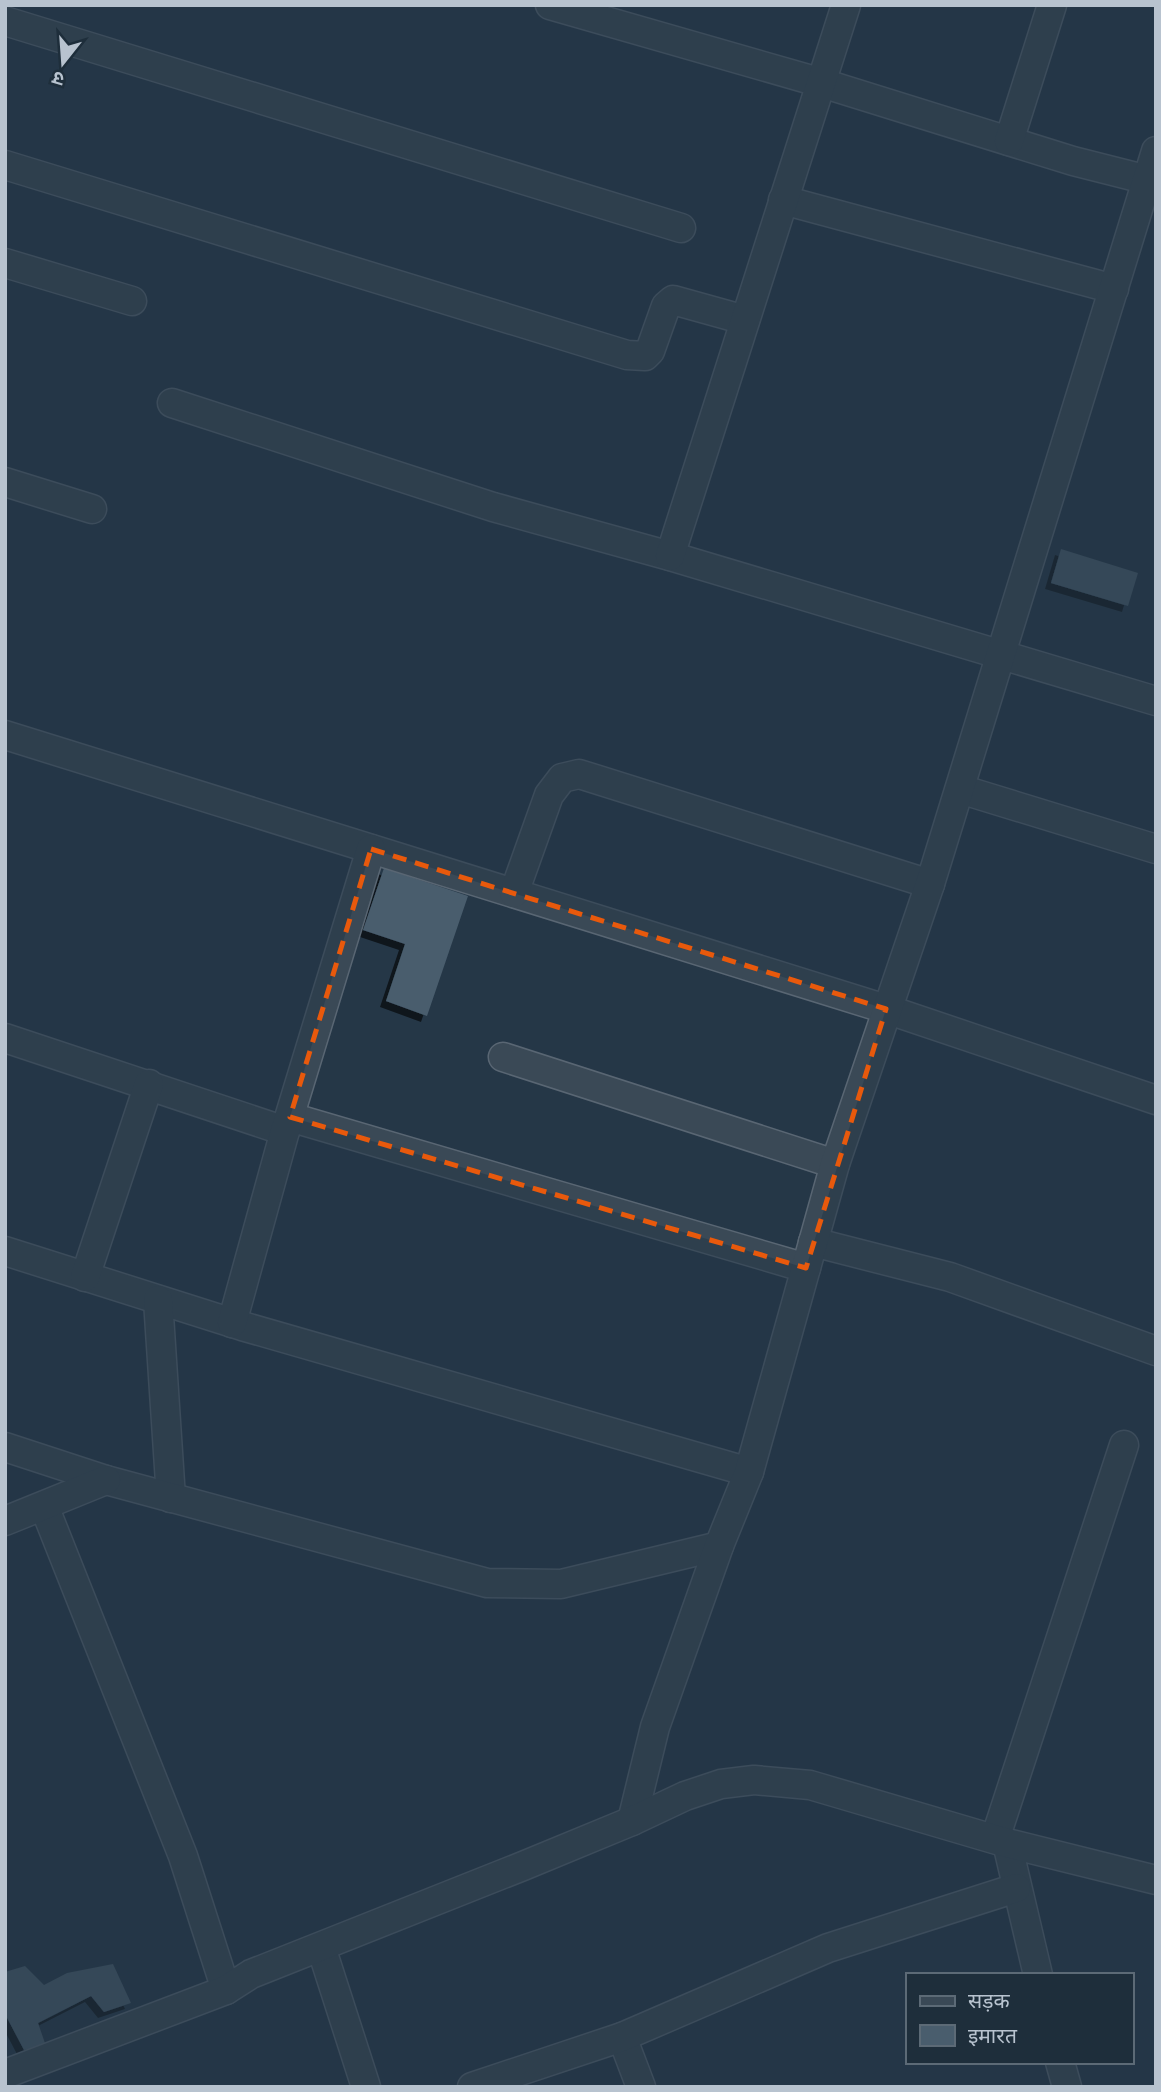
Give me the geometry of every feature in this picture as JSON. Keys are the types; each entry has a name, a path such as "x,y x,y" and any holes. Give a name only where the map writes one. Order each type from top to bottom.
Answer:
{"street":[{"path":"550,5 589,10 1009,141 1151,181"},
{"path":"670,556 846,5"},
{"path":"1009,141 1052,5"},
{"path":"5,22 681,228"},
{"path":"632,1821 655,1727 748,1472 835,1164 930,884 1114,289 1151,181 1156,151"},
{"path":"5,165 627,355 645,356 650,351 666,306 673,300 745,320"},
{"path":"783,200 1114,289"},
{"path":"5,263 132,300"},
{"path":"172,403 493,507 1002,653 1156,701"},
{"path":"5,482 92,509"},
{"path":"5,735 886,1009 1156,1100"},
{"path":"514,893 549,795 562,778 579,774 930,884"},
{"path":"960,789 1156,849"},
{"path":"232,1323 288,1124 371,849"},
{"path":"5,1038 149,1084 288,1124 810,1255 950,1277 1156,1351"},
{"path":"503,1057 835,1164"},
{"path":"85,1276 149,1084"},
{"path":"5,1251 232,1323 748,1472"},
{"path":"158,1300 171,1498"},
{"path":"1037,1973 1001,1841 1124,1445"},
{"path":"5,1447 106,1480 487,1583 561,1584 719,1546"},
{"path":"5,1521 106,1480"},
{"path":"44,1506 183,1856 226,1990"},
{"path":"5,2074 226,1990 251,1974 632,1821 685,1796 721,1784 754,1780 810,1785 1001,1841 1156,1880"},
{"path":"472,2087 622,2036 828,1948 1016,1888"},
{"path":"321,1947 366,2087"},
{"path":"622,2036 641,2087"}],"highlighted area":[{"path":"371,849 886,1009 806,1268 290,1117"}],"building":[{"path":"1061,549 1138,573 1128,606 1051,583"},
{"path":"384,868 468,896 427,1016 386,1001 405,944 363,930"},
{"path":"113,1964 131,2003 104,2012 91,1996 38,2023 46,2046 24,2050 5,2014 5,1972 25,1966 44,1985 67,1973"}]}
